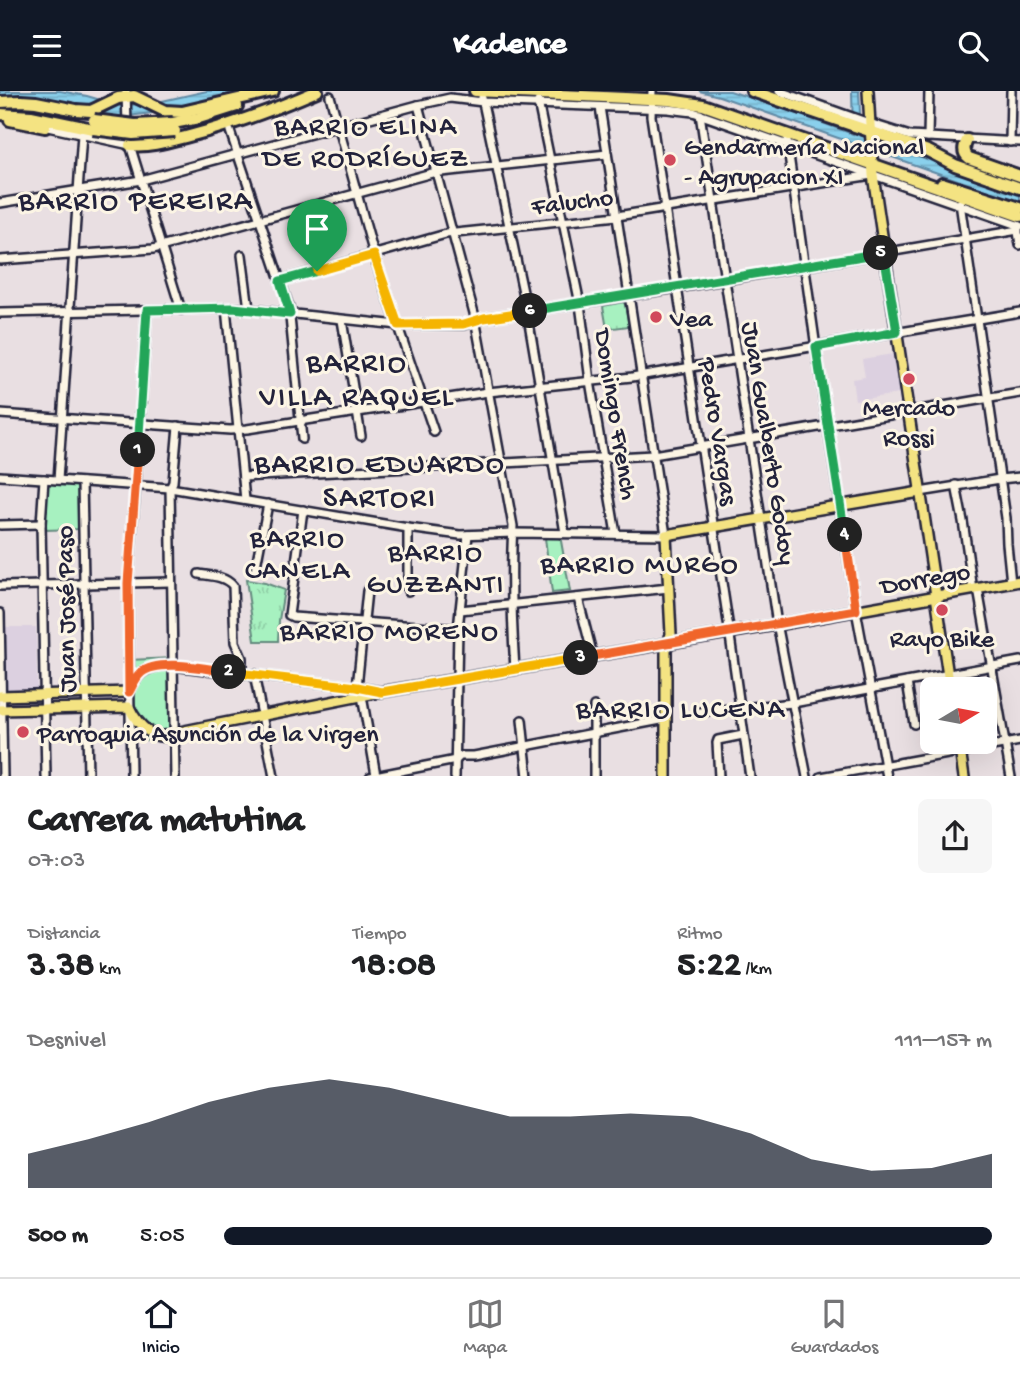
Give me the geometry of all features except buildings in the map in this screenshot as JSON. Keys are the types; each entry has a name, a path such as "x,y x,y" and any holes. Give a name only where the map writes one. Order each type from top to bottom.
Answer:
{"highway":[{"path":"91,123 108,103 118,98 127,102 137,97 165,111 189,111 273,91"},
{"path":"174,127 279,91"},
{"path":"0,119 31,116 91,123 174,127 207,125 307,91"},
{"path":"130,145 149,146 224,127 266,113 317,91"},
{"path":"756,92 864,131 1020,178"},
{"path":"480,94 537,99 651,99 703,105 787,140 872,170 937,181 1020,208"},
{"path":"0,103 34,106 91,123"},
{"path":"0,119 45,127"},
{"path":"967,140 964,150 969,158 1020,178"},
{"path":"928,151 956,165 1020,188"},
{"path":"908,177 1019,224"}],"main road":[{"path":"868,91 864,131 948,677"},
{"path":"666,776 666,650 671,634 666,535 920,492"},
{"name":"Dorrego","path":"130,708 138,723 147,731 169,736 382,692 1016,582"},
{"path":"1,696 129,692"},
{"path":"1,710 130,708"},
{"path":"960,754 964,776"}],"street":[{"path":"779,91 864,131 1020,142"},
{"path":"928,137 929,91"},
{"path":"1010,142 1011,91"},
{"path":"0,203 141,180 418,105 480,94 527,311 565,533"},
{"path":"330,96 374,255 434,432"},
{"path":"537,99 600,107 651,99 787,140 856,610 887,776"},
{"name":"Domingo French","path":"537,99 580,304 616,534"},
{"name":"Pedro Vargas","path":"651,99 750,776"},
{"path":"127,102 130,145 181,310"},
{"path":"418,105 475,320 513,526 511,605 515,670"},
{"path":"0,476 170,488 408,528 468,535 666,535 600,107"},
{"name":"Juan Gualberto Godoy","path":"699,114 761,520 807,776"},
{"path":"45,127 91,123 130,145"},
{"path":"58,480 78,190 91,123"},
{"path":"230,131 290,314 302,439"},
{"path":"0,260 162,247 436,172 607,154"},
{"path":"872,170 960,201 1006,517 1007,544 1016,582"},
{"name":"Falucho","path":"280,281 453,233 617,216 793,187 872,170"},
{"path":"0,313 226,308 398,325 464,324 527,311 964,239 1019,224 1020,245"},
{"path":"242,255 248,309"},
{"path":"226,308 245,500"},
{"path":"131,776 128,583 147,310"},
{"path":"0,414 238,430 488,392 641,375 1020,312"},
{"path":"342,320 361,436"},
{"path":"243,477 653,455 1020,393"},
{"path":"175,776 170,488 173,482 178,426"},
{"path":"920,492 1020,477"},
{"path":"44,479 41,524 46,776"},
{"name":"Juan José Paso","path":"82,482 88,776"},
{"path":"956,485 1011,776"},
{"path":"255,571 268,504"},
{"path":"303,510 289,615 458,629"},
{"path":"0,525 41,524"},
{"path":"408,528 408,591"},
{"path":"455,776 458,629 468,535"},
{"path":"199,574 221,578 233,586 235,642 242,658 242,673"},
{"path":"0,586 170,582"},
{"path":"460,610 669,588"},
{"path":"357,687 367,591"},
{"path":"578,598 593,656"},
{"path":"0,613 3,776"},
{"path":"700,712 793,703 1020,661"},
{"path":"129,692 138,676 146,669 172,666"},
{"name":"Dorrego","path":"172,666 254,674 382,692"},
{"path":"254,674 274,776"},
{"path":"906,682 914,724"},
{"path":"362,696 373,776 456,760 460,756 474,757 666,719"},
{"path":"594,706 594,776"},
{"path":"522,720 528,776"},
{"path":"719,776 718,740 743,735"},
{"path":"998,744 1020,741"},
{"path":"821,776 930,754"}],"shaded area":[{"path":"893,354 899,394 855,400 852,379 865,377 862,359"},
{"path":"6,627 36,627 37,688 7,689"}],"green space":[{"path":"623,302 629,326 607,329 603,306"},
{"path":"51,483 79,486 80,529 44,530 46,485"},
{"path":"545,538 559,538 561,541 570,591 552,593"},
{"path":"246,580 284,590 278,641 255,641"},
{"path":"172,658 174,740 130,740 129,660"}],"water":[{"path":"0,91 60,91 121,106 162,101 207,91 251,91 160,112 120,117 104,115 85,107 0,96"},
{"path":"699,91 730,91 853,134 852,91 859,91 861,135 1020,193 1020,202 719,96"}],"place":[{"name":"Gendarmería Nacional - Agrupacion XI","path":"670,160"},
{"name":"Vea","path":"656,317"},
{"name":"Mercado Rossi","path":"909,379"},
{"name":"Rayo Bike","path":"942,610"},
{"name":"Parroquia Asunción de la Virgen","path":"23,732"}],"district":[{"name":"BARRIO ELINA DE RODRÍGUEZ","path":"366,140"},
{"name":"BARRIO PEREIRA","path":"136,199"},
{"name":"BARRIO VILLA RAQUEL","path":"357,378"},
{"name":"BARRIO EDUARDO SARTORI","path":"380,480"},
{"name":"BARRIO CANELA","path":"298,552"},
{"name":"BARRIO MURGO","path":"640,562"},
{"name":"BARRIO GUZZANTI","path":"436,566"},
{"name":"BARRIO MORENO","path":"390,629"},
{"name":"BARRIO LUCENA","path":"681,707"}],"route":[{"path":"884,253 897,332 816,347 856,610 382,692 163,665 142,672 129,692 128,583 147,310 233,308 290,314 280,281 317,271 374,255 398,325 464,324 484,318 884,253"}]}
